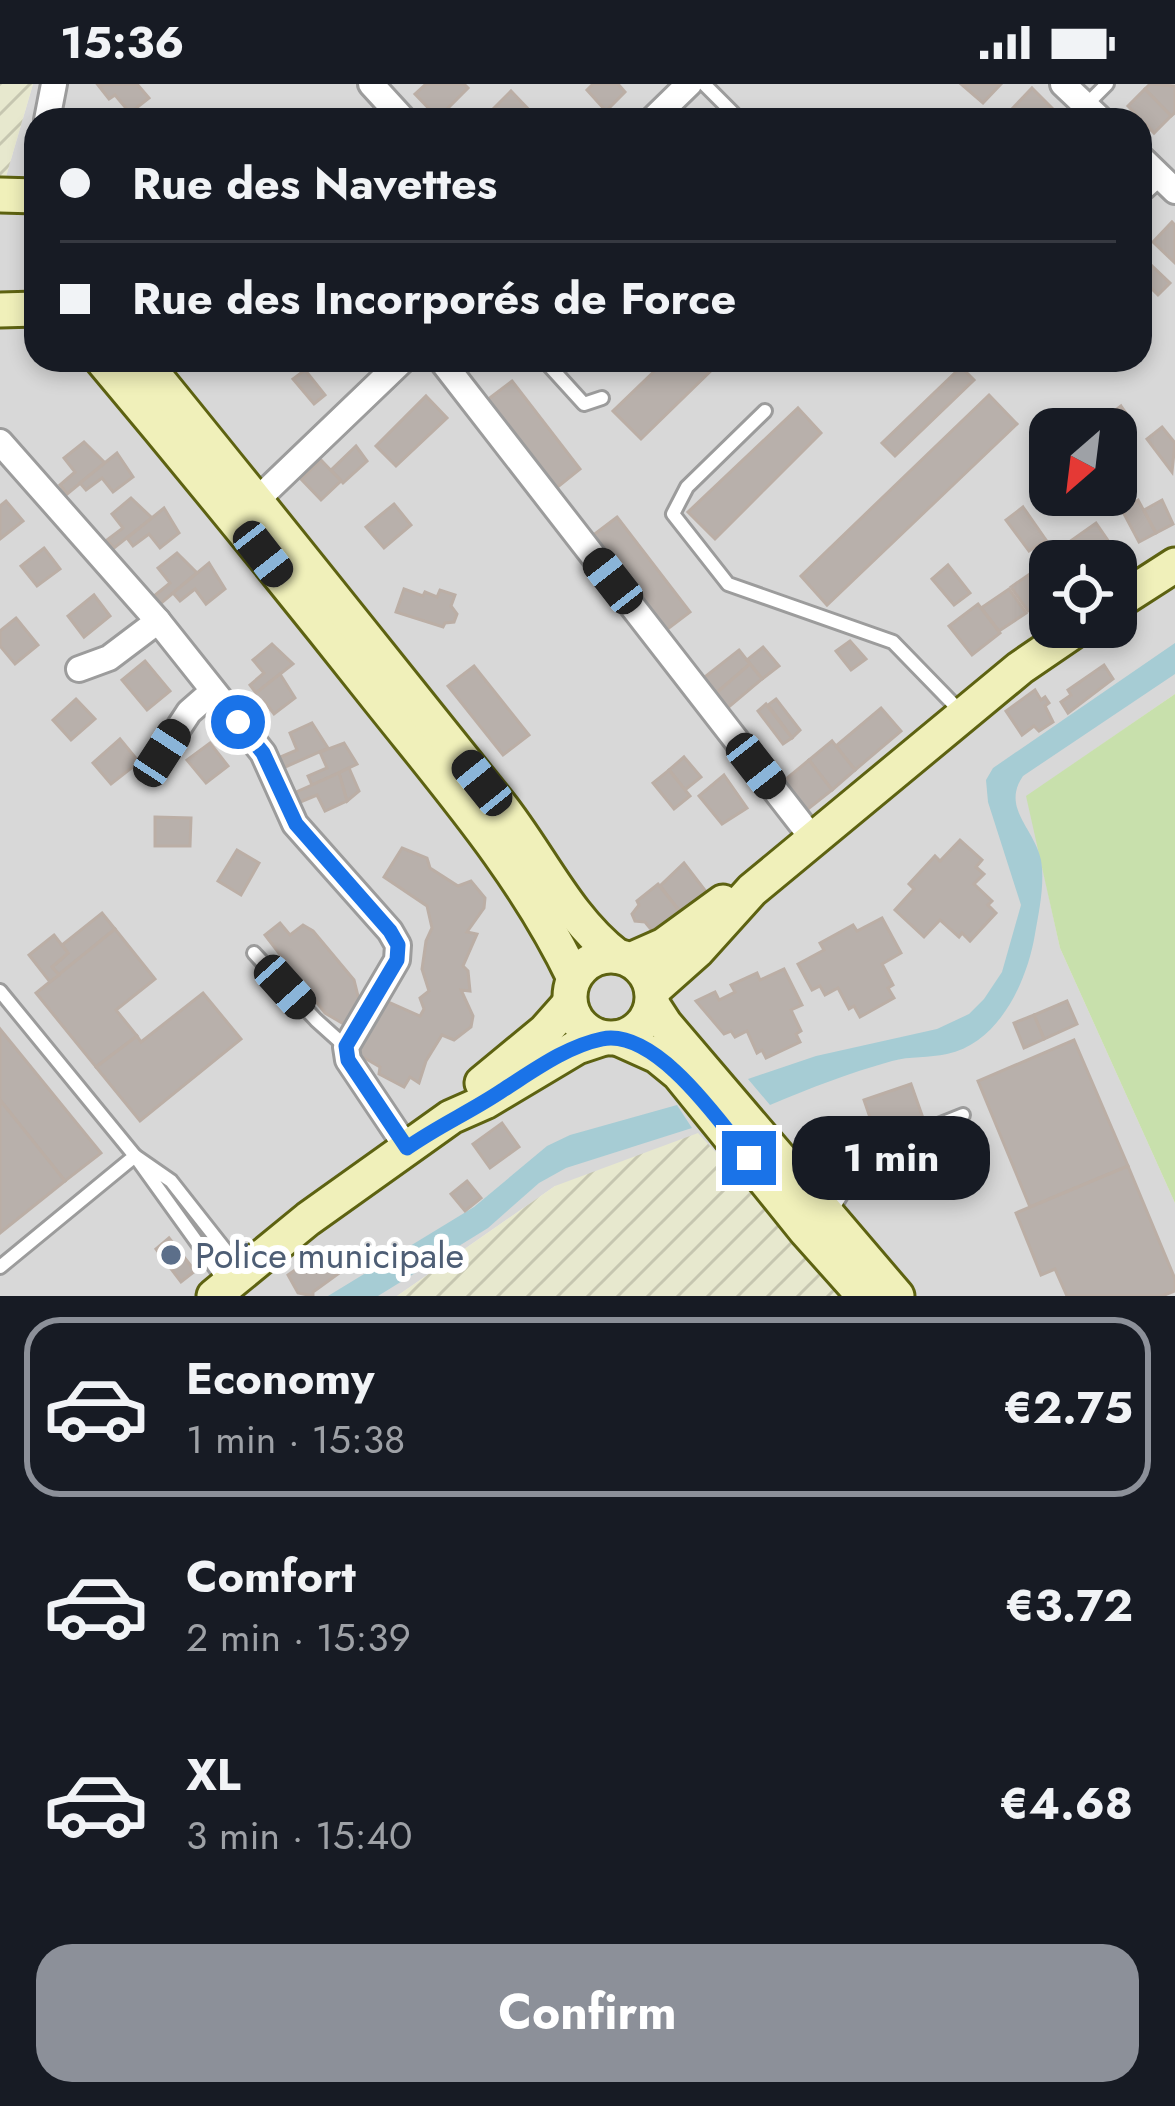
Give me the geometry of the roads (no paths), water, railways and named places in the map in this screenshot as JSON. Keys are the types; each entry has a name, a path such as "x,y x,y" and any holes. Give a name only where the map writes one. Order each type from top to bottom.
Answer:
{"main road":[{"path":"114,372 246,510 512,820 586,925 640,968 704,1085 897,1296"},
{"path":"150,372 546,920 581,1026 657,1056 704,1085"},
{"path":"1137,589 1175,565"},
{"path":"228,1284 451,1117 557,1058 640,1027 652,997 752,890 963,714 1052,648"},
{"path":"451,1117 475,1089 545,1030 592,960 624,958 664,945 719,904 752,890"},
{"path":"733,1119 806,1231 864,1296"}],"street":[{"path":"371,84 393,108"},
{"path":"664,108 689,84"},
{"path":"1063,84 1088,108"},
{"path":"246,510 391,372"},
{"path":"450,372 813,839"},
{"path":"0,442 158,622 263,753 296,824 390,931 398,945 397,960 346,1046 348,1060 407,1148"},
{"path":"79,669 109,658 158,622"},
{"path":"162,753 189,712 213,691"}],"lane":[{"path":"704,84 728,108"},
{"path":"555,372 584,404 602,398"},
{"path":"765,411 686,487 674,514 728,584 893,642 963,714"},
{"path":"254,953 316,1021 346,1046"},
{"path":"0,991 136,1156 171,1181 228,1284"},
{"path":"828,1216 858,1167 884,1147 963,1115"},
{"path":"0,1267 136,1156"}],"water":[{"path":"1175,643 1175,674 1023,776 1017,787 1017,808 1041,860 1042,888 1025,971 996,1024 965,1048 899,1059 770,1105 748,1079 816,1056 937,1029 969,1014 984,999 1002,972 1021,905 988,802 986,780 993,768"},
{"path":"677,1105 692,1128 566,1168 539,1183 488,1228 378,1296 328,1296 474,1207 547,1146"}],"place":[{"name":"Police municipale","path":"171,1255"}]}
